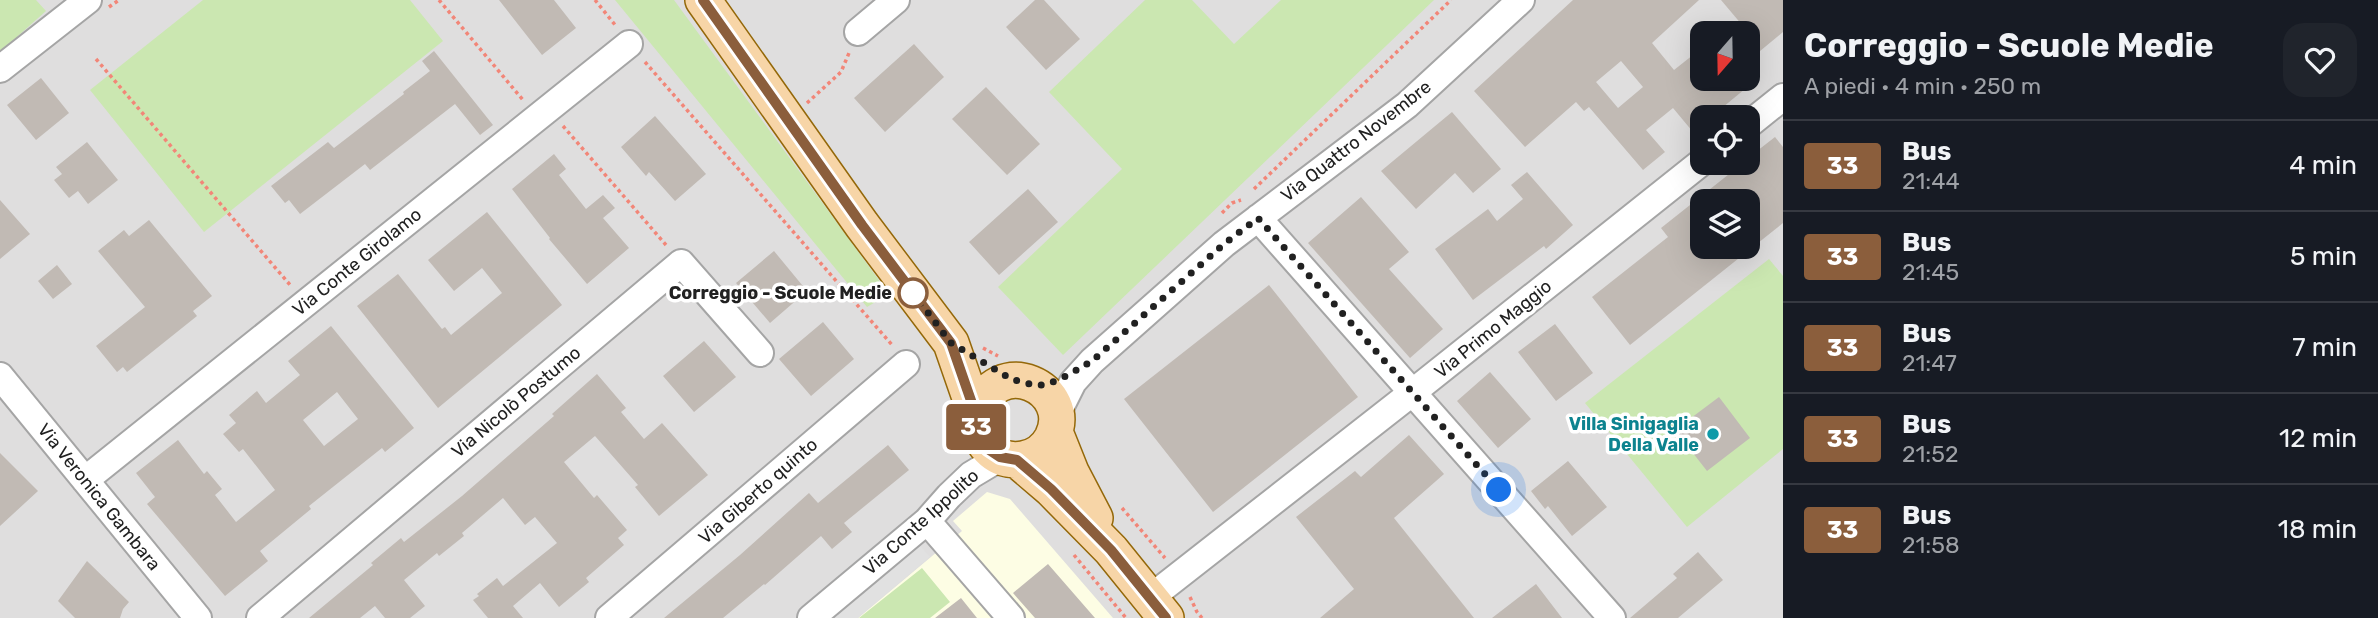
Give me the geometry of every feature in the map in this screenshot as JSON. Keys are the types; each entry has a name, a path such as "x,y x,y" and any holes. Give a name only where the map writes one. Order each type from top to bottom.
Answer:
{"main road":[{"path":"703,0 862,225 962,342 1046,393 1053,404 1056,424 1071,472 1111,550 1147,611"},
{"path":"962,342 976,428 988,449 1009,459 1051,489 1111,550"},
{"path":"976,415 980,401 988,391 1018,374"},
{"path":"1009,459 1029,458 1040,452 1049,443 1056,424"}],"street":[{"path":"858,32 896,0"},
{"name":"Via Quattro Novembre","path":"1056,424 1073,382 1092,361 1224,244 1251,208 1407,104 1521,0"},
{"path":"0,69 77,3"},
{"name":"Via Conte Girolamo","path":"85,480 629,44"},
{"path":"1760,115 1783,97"},
{"name":"Via Primo Maggio","path":"1147,611 1180,575 1690,171"},
{"path":"1251,208 1612,618"},
{"path":"681,263 760,353"},
{"name":"Via Nicolò Postumo","path":"260,618 681,263"},
{"name":"Via Quattro Novembre","path":"1018,374 1068,376 1092,361"},
{"name":"Via Giberto quinto","path":"610,618 906,364"},
{"name":"Via Veronica Gambara","path":"0,376 198,618"},
{"name":"Via Conte Ippolito","path":"811,618 927,521 971,475 1009,459"},
{"path":"927,521 1011,618"}],"path":[{"path":"439,0 681,263"},
{"path":"595,0 629,44 902,356 906,364"},
{"path":"1213,222 1232,203 1251,208 1451,0"},
{"path":"806,103 841,72 858,32"},
{"path":"96,59 306,303"},
{"path":"962,342 1018,374"},
{"path":"1119,505 1180,575"},
{"path":"1067,547 1147,611"}],"shaded area":[{"path":"0,0 1783,0 1783,618 0,618"},
{"path":"987,492 1010,499 1113,618 858,618 962,531 953,521"},
{"path":"917,542 930,557 858,618 826,618"}],"green space":[{"path":"0,0 36,0 46,11 0,52"},
{"path":"203,0 410,0 443,41 204,232 90,90"},
{"path":"615,0 674,0 889,294 867,307"},
{"path":"1145,0 1192,0 1234,44 1281,0 1434,0 1063,355 998,287 1122,169 1049,92"},
{"path":"1769,259 1783,276 1783,449 1687,527 1585,403"},
{"path":"922,568 950,602 930,618 859,618"}],"building":[{"path":"499,0 554,0 576,28 542,55"},
{"path":"1035,0 1044,0 1080,39 1046,70 1006,27"},
{"path":"1573,0 1699,0 1652,43 1674,70 1690,57 1690,91 1742,91 1726,105 1690,105 1690,128 1673,108 1646,130 1665,152 1643,170 1589,107 1584,111 1576,102 1525,147 1474,91","holes":["1621,61 1643,87 1618,108 1596,82"]},
{"path":"1721,0 1783,0 1783,32 1760,51 1760,21 1739,21"},
{"path":"914,44 944,77 885,132 854,98"},
{"path":"434,51 493,125 480,135 455,104 370,170 365,164 300,214 289,200 285,203 271,186 328,142 334,148 404,94 403,92 430,71 422,61"},
{"path":"41,78 69,113 36,140 7,105"},
{"path":"986,87 1040,144 1007,175 952,119"},
{"path":"1452,112 1501,169 1473,193 1455,173 1416,209 1381,171"},
{"path":"655,116 706,174 675,201 649,172 646,176 621,147"},
{"path":"1775,137 1783,147 1783,223 1760,241 1760,189 1710,189 1728,175 1760,175 1760,149"},
{"path":"87,142 118,180 88,204 78,191 69,198 54,180 62,174 56,167"},
{"path":"554,154 566,169 559,175 586,209 603,195 615,208 603,218 629,248 587,284 512,189"},
{"path":"1527,172 1573,225 1546,249 1544,246 1473,300 1435,249 1488,209 1497,221 1523,199 1511,185"},
{"path":"1028,189 1058,222 999,275 969,242"},
{"path":"1361,197 1409,252 1389,269 1443,329 1410,358 1308,243"},
{"path":"0,200 30,234 0,259"},
{"path":"1690,205 1690,259 1738,259 1630,345 1592,297 1668,237 1661,228"},
{"path":"487,212 562,305 438,408 357,306 398,274 442,329 445,327 451,335 502,293 482,268 454,291 428,260"},
{"path":"149,220 212,296 193,311 197,316 127,372 123,367 117,372 96,346 145,307 98,251 124,230 129,236"},
{"path":"774,251 807,291 770,323 736,283"},
{"path":"57,265 72,284 53,299 38,281"},
{"path":"1269,285 1358,397 1213,512 1124,399"},
{"path":"823,322 854,359 811,396 779,359"},
{"path":"1555,324 1593,373 1556,401 1518,352"},
{"path":"331,326 414,428 385,452 382,448 309,506 311,509 260,551 268,561 225,596 147,504 155,497 136,473 178,440 204,474 207,471 222,489 215,495 236,522 275,490 243,449 239,452 223,434 236,423 229,415 257,391 266,403 300,375 288,361","holes":["337,392 358,419 324,446 303,420"]},
{"path":"704,341 736,377 694,412 663,376"},
{"path":"1490,372 1531,419 1498,448 1457,401"},
{"path":"597,374 626,408 621,412 644,439 662,423 708,475 659,516 635,487 638,485 595,436 564,462 594,498 597,495 627,530 618,538 624,545 586,578 589,582 559,607 540,583 513,606 523,618 488,618 473,600 479,596 477,594 497,578 503,586 557,543 535,517 525,525 503,498 462,533 464,536 439,556 437,553 404,580 425,606 410,618 385,618 375,606 360,618 309,618 401,538 404,542 462,496 554,416 552,414"},
{"name":"Villa Sinigaglia Della Valle","path":"1719,397 1750,438 1707,471 1675,430"},
{"path":"1409,435 1444,474 1394,518 1474,618 1320,618 1354,589 1296,517 1355,471 1361,477"},
{"path":"888,445 909,470 844,523 852,532 832,549 821,536 723,618 664,618 809,493 818,503"},
{"path":"0,453 38,491 0,526"},
{"path":"1568,461 1607,507 1572,536 1548,506 1545,509 1531,491"},
{"path":"1698,552 1723,580 1678,618 1630,618 1677,578 1673,574"},
{"path":"87,561 129,602 120,618 75,618 58,601"},
{"path":"1048,564 1095,618 1035,618 1013,593"},
{"path":"1536,584 1562,618 1492,618"},
{"path":"961,598 977,618 935,618"}],"bus line":[{"name":"33","path":"703,0 862,225 951,343 976,415 976,428 988,449 1007,460 1017,460 1051,489 1111,550 1166,618"}],"place":[{"name":"Correggio - Scuole Medie","path":"913,293"},
{"name":"Villa Sinigaglia Della Valle","path":"1713,434"}],"route":[{"path":"913,293 951,343 1013,380 1037,385 1068,376 1092,361 1224,244 1258,218 1499,490"}]}
